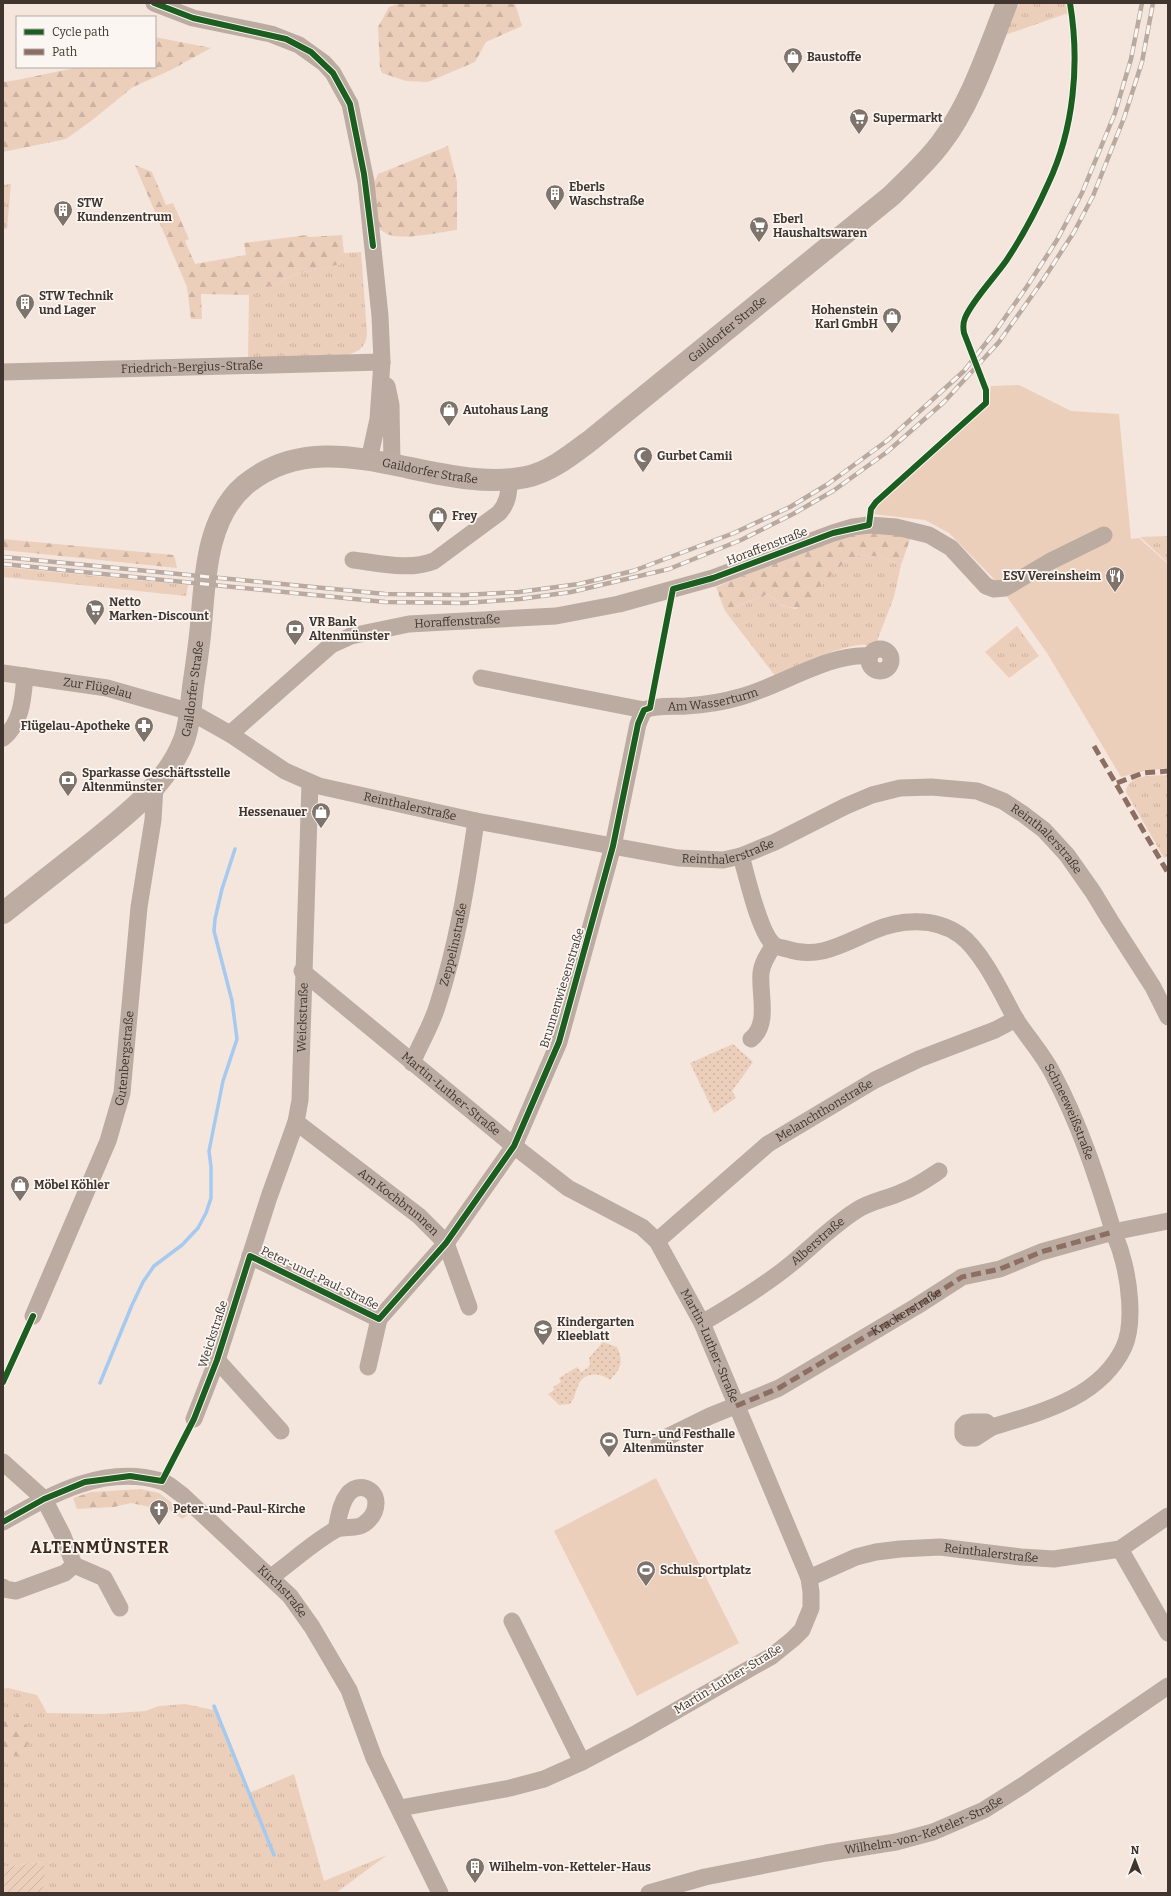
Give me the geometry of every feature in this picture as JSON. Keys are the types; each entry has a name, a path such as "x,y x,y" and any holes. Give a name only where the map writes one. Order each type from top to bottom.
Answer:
{"main road":[{"name":"Gaildorfer Straße","path":"979,72 998,3"},
{"name":"Gaildorfer Straße","path":"3,914 112,826 155,786 171,766 184,739 190,712 206,576 214,538 222,517 231,501 245,485 280,464 299,459 330,456 369,460 464,478 487,480 509,480 527,477 543,472 557,464 591,440 891,196 928,159 942,142 962,110 979,72 1006,3"}],"street":[{"path":"154,3 193,18 286,39 311,52 333,73 350,104 364,174 374,246 382,362 391,405 392,464"},
{"path":"369,460 378,419 382,362"},
{"name":"Friedrich-Bergius-Straße","path":"3,372 382,362"},
{"path":"353,560 409,566 426,564 434,561 505,507 508,499 509,480"},
{"name":"Horaffenstraße","path":"230,734 331,645 351,636 373,630 409,624 556,616 619,604 713,578 833,533 869,525 896,526 929,535 941,540 954,551 986,586 994,589 1010,585 1049,562 1104,535"},
{"name":"Am Wasserturm","path":"481,678 644,710 650,708 688,706 739,698 772,687 830,662 853,656 870,656"},
{"name":"Zur Flügelau","path":"3,673 107,688 190,712"},
{"path":"3,738 16,722 20,712 25,676"},
{"name":"Brunnenwiesenstraße","path":"368,1367 379,1319 446,1243 514,1146 559,1042 613,846 638,724 644,710"},
{"name":"Reinthalerstraße","path":"190,712 230,734 285,771 310,783 351,794 476,821 700,860 723,860 741,856 775,842 846,806 872,795 900,788 930,787 961,789 977,792 1003,801 1044,830 1067,854 1153,987 1168,1018"},
{"name":"Weickstraße","path":"194,1419 217,1360 269,1197 296,1122 300,1100 302,971 310,783"},
{"name":"Gutenbergstraße","path":"33,1316 108,1141 122,1093 139,907 153,820 155,786"},
{"name":"Zeppelinstraße","path":"412,1063 437,1008 453,954 464,903 476,821"},
{"path":"741,856 756,909 763,927 774,945 766,956 761,973 761,1022 758,1033 751,1039"},
{"name":"Schneeweißstraße","path":"774,945 792,951 813,953 833,950 875,930 893,924 913,922 929,922 944,926 963,937 984,964 1016,1019 1052,1072 1078,1125 1095,1169 1113,1232 1122,1253 1130,1312 1128,1333 1120,1355 1107,1373 1082,1393 1061,1404 1030,1416 992,1427"},
{"name":"Martin-Luther-Straße","path":"302,971 412,1063 568,1188 642,1227 658,1241 702,1323 809,1578 811,1592 811,1608 802,1630 772,1656 582,1762 544,1778 510,1788 400,1808"},
{"name":"Melanchthonstraße","path":"658,1241 768,1144 875,1080 919,1059 995,1030 1016,1019"},
{"name":"Am Kochbrunnen","path":"296,1122 419,1216 446,1243 469,1307"},
{"name":"Alberstraße","path":"702,1323 748,1296 791,1264 834,1227 858,1209 879,1200 902,1193 922,1183 939,1171"},
{"name":"Krackerstraße","path":"659,1441 710,1416 779,1388 917,1306 962,1277 1000,1269 1040,1252 1113,1232 1168,1221"},
{"name":"Peter-und-Paul-Straße","path":"250,1256 379,1319"},
{"name":"Weickstraße","path":"217,1360 281,1431"},
{"path":"3,1462 44,1499 63,1536 74,1565 104,1578 120,1608"},
{"name":"Kirchstraße","path":"3,1522 44,1499 85,1482 130,1476 162,1481 181,1494 290,1596 312,1627 349,1690 374,1758 400,1808 440,1893"},
{"name":"Reinthalerstraße","path":"809,1578 856,1557 876,1552 900,1549 940,1547 987,1552 1021,1558 1048,1559 1120,1549 1168,1516"},
{"path":"271,1577 336,1529"},
{"path":"1120,1549 1168,1633"},
{"path":"3,1587 4,1589 16,1591 65,1572 74,1565"},
{"path":"512,1621 582,1762"},
{"name":"Wilhelm-von-Ketteler-Straße","path":"649,1893 705,1877 826,1853 896,1842 933,1832 984,1810 1022,1786 1168,1686"}],"green space":[{"path":"400,3 515,3 522,26 486,42 475,62 428,82 406,81 382,73 380,68 378,27 389,7"},
{"path":"1020,3 1073,3 1074,11 1002,36"},
{"path":"156,37 211,48 171,70 133,87 66,139 3,152 3,82 74,68 156,68"},
{"path":"448,146 457,181 457,230 404,237 390,235 379,229 374,183 378,174"},
{"path":"135,165 152,172 166,205 173,203 189,239 185,241 195,264 246,255 244,243 307,235 308,237 342,235 344,253 338,256 341,264 299,273 249,295 201,294 202,319 191,319 187,287"},
{"path":"11,184 7,229 3,229 3,185"},
{"path":"361,252 367,333 362,348 347,355 248,359 249,295 299,273 341,264 338,256 344,253"},
{"path":"1019,385 1071,411 1119,414 1131,539 1139,538 1168,564 1168,768 1144,771 1121,777 1047,653 995,580 949,533 925,520 872,514 877,505 989,402 991,386"},
{"path":"849,532 912,534 901,565 882,557 861,555 848,559 813,593 809,604 791,608 782,605 768,594 725,611 716,587"},
{"path":"1168,536 1168,563 1140,537"},
{"path":"3,539 174,555 177,568 3,550"},
{"path":"861,555 882,557 901,565 894,597 875,646 851,646 838,650 776,677 725,611 768,594 783,606 796,609 848,559"},
{"path":"3,567 188,585 186,596 3,577"},
{"path":"1017,626 1039,656 1009,678 985,652"},
{"path":"1168,775 1168,856 1164,858 1126,792 1131,782 1136,779 1149,776"},
{"path":"733,1044 753,1062 732,1091 736,1098 714,1113 690,1063"},
{"path":"603,1342 617,1347 621,1361 617,1372 610,1380 606,1377 597,1375 584,1378 580,1381 570,1404 559,1405 548,1394 554,1390 553,1387 561,1382 559,1378 577,1367 581,1372 590,1366 589,1358"},
{"name":"Schulsportplatz","path":"656,1478 739,1643 637,1696 554,1531"},
{"path":"141,1489 159,1493 188,1515 182,1519 163,1505 150,1507 131,1503 114,1507 77,1509 73,1498 91,1492"},
{"path":"8,1688 37,1695 47,1713 102,1714 145,1711 159,1706 185,1704 214,1710 249,1793 294,1774 324,1881 387,1855 336,1893 43,1893 43,1862 3,1867 3,1689"},
{"path":"3,1708 10,1724 20,1711 31,1739 21,1755 17,1756 6,1752 3,1747"},
{"path":"44,1862 43,1893 3,1893 3,1867"}],"waterway":[{"path":"100,1383 143,1282 154,1266 182,1245 198,1228 206,1213 211,1198 211,1167 209,1151 223,1081 237,1039 232,1001 214,931 215,919 222,889 235,849"},
{"path":"214,1706 274,1855"}],"railway":[{"path":"3,557 385,594 464,595 519,592 579,584 633,571 734,533 790,507 828,484 888,440 964,371 997,329 1028,285 1057,240 1082,193 1115,113 1131,59 1142,3"},
{"path":"3,564 385,602 464,603 520,599 571,592 669,569 741,540 793,514 833,491 887,452 944,402 999,342 1043,280 1074,232 1093,196 1124,118 1142,62 1153,3"}],"marked path":[{"path":"1094,746 1168,873"},
{"path":"1117,783 1143,773 1168,771"},
{"path":"736,1406 779,1388 917,1306 962,1277 1000,1269 1041,1252 1113,1232"}],"cycle path":[{"path":"154,3 193,18 286,39 311,52 333,73 350,104 364,174 373,246"},
{"path":"3,1522 44,1499 85,1482 130,1476 162,1481 194,1419 217,1360 250,1256 379,1319 446,1243 514,1146 559,1042 613,846 638,724 644,710 650,708 673,589 713,578 833,533 869,525 871,509 876,502 986,403 986,390 964,333 964,322 968,311 1006,261 1023,233 1034,214 1057,163 1069,118 1074,72 1073,26 1070,3"},
{"path":"3,1382 33,1316"}],"place":[{"name":"Baustoffe","path":"793,74"},
{"name":"Supermarkt","path":"859,135"},
{"name":"Eberls Waschstraße","path":"555,211"},
{"name":"STW Kundenzentrum","path":"63,227"},
{"name":"Eberl Haushaltswaren","path":"759,243"},
{"name":"STW Technik und Lager","path":"25,320"},
{"name":"Hohenstein Karl GmbH","path":"892,334"},
{"name":"Autohaus Lang","path":"449,427"},
{"name":"Gurbet Camii","path":"643,473"},
{"name":"Frey","path":"438,533"},
{"name":"ESV Vereinsheim","path":"1115,593"},
{"name":"Netto Marken-Discount","path":"95,626"},
{"name":"VR Bank Altenmünster","path":"295,646"},
{"name":"Flügelau-Apotheke","path":"144,743"},
{"name":"Sparkasse Geschäftsstelle Altenmünster","path":"68,797"},
{"name":"Hessenauer","path":"321,829"},
{"name":"Möbel Köhler","path":"20,1202"},
{"name":"Kindergarten Kleeblatt","path":"543,1346"},
{"name":"Turn- und Festhalle Altenmünster","path":"609,1458"},
{"name":"Peter-und-Paul-Kirche","path":"159,1526"},
{"name":"Schulsportplatz","path":"646,1587"},
{"name":"Wilhelm-von-Ketteler-Haus","path":"475,1884"}],"district":[{"name":"ALTENMÜNSTER","path":"100,1547"}]}
